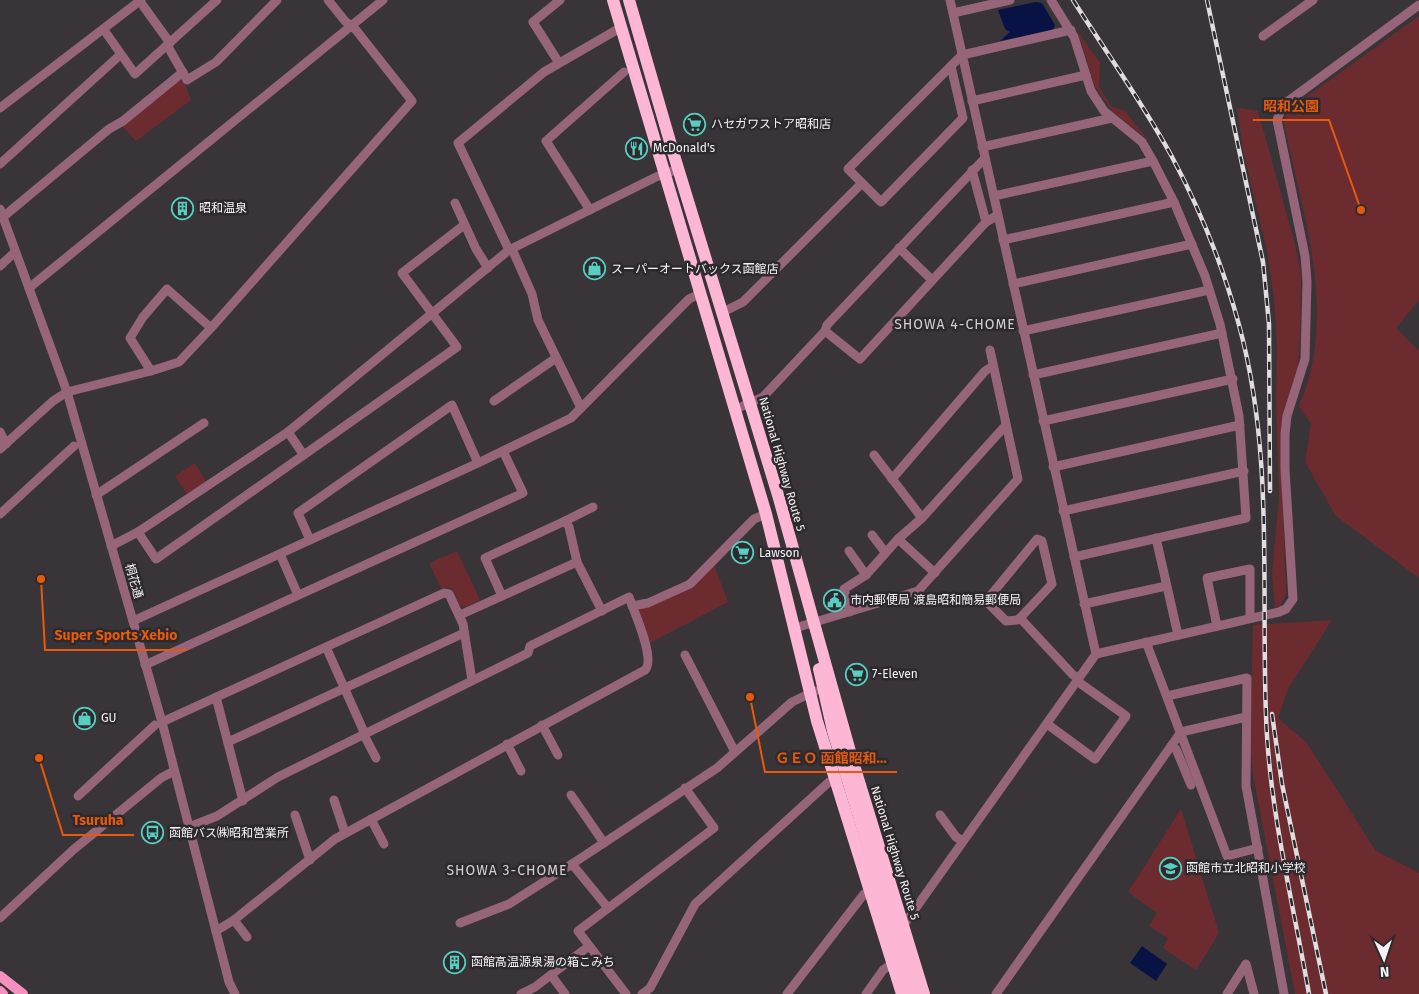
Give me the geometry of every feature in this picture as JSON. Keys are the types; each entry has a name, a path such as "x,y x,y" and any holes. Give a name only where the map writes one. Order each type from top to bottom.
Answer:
{"highway":[{"path":"613,0 736,409 766,514 795,628 846,775 913,994"},
{"name":"National Highway Route 5","path":"629,0 750,403 813,622 846,775 892,964 902,994"},
{"path":"813,622 817,690"},
{"name":"National Highway Route 5","path":"846,775 903,926 924,994"}],"main road":[{"path":"0,976 23,994"},
{"path":"0,991 3,994"}],"street":[{"path":"0,108 104,30 140,0 168,44 187,80 216,62 277,0"},
{"path":"104,30 135,74 217,0"},
{"path":"3,447 53,401 67,392 179,362 412,101 328,0"},
{"path":"29,288 383,0"},
{"path":"560,0 533,22 560,63"},
{"path":"950,0 1096,654"},
{"path":"953,13 1010,0"},
{"path":"1051,0 1071,30 1091,91 1104,111 1142,142 1174,202 1192,244 1209,290 1233,379 1240,425 1246,518 1074,557"},
{"path":"1263,36 1313,0"},
{"path":"903,926 1096,654 1286,609 1293,599 1284,470 1285,434 1288,416 1305,359 1307,282 1305,256 1277,120 1283,104 1419,5"},
{"path":"581,408 538,320 532,294 458,143 522,89 560,63 620,28"},
{"path":"1071,30 962,55 848,169 881,202 963,118 973,105 1086,75"},
{"path":"0,164 120,55"},
{"path":"951,66 963,118"},
{"path":"1,213 109,129 123,121 183,72"},
{"path":"590,210 546,141 624,72"},
{"path":"982,147 1112,118"},
{"path":"736,409 763,397 825,331 827,325 985,158"},
{"path":"994,196 1153,161"},
{"path":"111,546 138,532 288,432 510,249 678,168"},
{"path":"972,170 986,222"},
{"path":"723,312 743,302 862,183"},
{"path":"1003,240 1174,202"},
{"path":"455,203 464,225 488,268"},
{"name":"桐花通","path":"1,213 67,392 133,621 158,723 174,771 229,982 235,994"},
{"path":"825,331 860,359 986,222 998,215"},
{"path":"138,532 156,559 457,347 433,312 402,273 464,225"},
{"path":"1013,284 1192,244"},
{"path":"899,248 932,280"},
{"path":"0,266 15,252"},
{"path":"151,371 130,338 143,318 167,290 211,328"},
{"path":"1023,331 1209,290"},
{"path":"133,621 478,464 571,418 689,299 701,293"},
{"path":"1033,376 1222,333"},
{"path":"795,628 918,591 1018,479 990,350"},
{"path":"494,402 556,358"},
{"path":"892,479 985,371 993,366"},
{"path":"1043,421 1233,379"},
{"path":"310,540 298,513 452,404 478,464"},
{"path":"96,495 204,423"},
{"path":"850,612 844,589 866,575 898,538 922,518 1006,425"},
{"path":"1054,466 1240,425"},
{"path":"0,432 3,447"},
{"path":"288,432 303,454"},
{"path":"0,514 74,446"},
{"path":"145,665 523,493 503,451"},
{"path":"874,455 922,518"},
{"path":"1063,511 1244,471"},
{"path":"502,596 485,558 593,507"},
{"path":"632,606 684,588 754,519 766,514"},
{"path":"565,521 569,527 577,562 602,611"},
{"path":"872,535 885,552"},
{"path":"898,538 935,573"},
{"path":"1156,538 1178,635"},
{"path":"1037,539 1042,540 1052,584 1020,618 1006,621 986,601 1037,539"},
{"path":"849,550 866,575"},
{"path":"280,554 298,595"},
{"path":"460,615 577,562"},
{"path":"1217,626 1207,578 1250,569 1250,618"},
{"path":"1084,604 1166,586"},
{"path":"78,796 158,723 444,593 449,594 460,615 472,680"},
{"path":"189,827 217,816 278,777 364,732 528,653 530,646 629,597 648,654 648,668 345,833 234,920 216,931"},
{"path":"1020,618 1078,679 1126,716 1095,759 1047,724"},
{"path":"228,742 464,634"},
{"path":"1146,642 1227,856 1258,848"},
{"path":"326,647 376,758"},
{"path":"685,655 735,752"},
{"path":"1167,696 1246,678 1246,786 1284,994"},
{"path":"460,923 509,904 572,864 717,768 792,702 817,690"},
{"path":"216,697 243,801"},
{"path":"996,994 1181,732 1246,716"},
{"path":"542,725 558,755"},
{"path":"507,744 521,771"},
{"path":"1171,746 1176,750 1191,785"},
{"path":"0,918 73,850 161,778 174,771"},
{"path":"642,994 650,988 695,904 829,782 846,775"},
{"path":"626,994 578,931 714,828 685,788"},
{"path":"571,795 604,843"},
{"path":"334,800 345,833"},
{"path":"295,815 310,860"},
{"path":"940,815 956,837 963,841"},
{"path":"371,818 384,844"},
{"path":"572,864 608,908"},
{"path":"787,994 864,894"},
{"path":"234,920 248,937"},
{"path":"526,993 589,946"},
{"path":"866,994 883,970 892,964"},
{"path":"1227,994 1246,964 1254,994"},
{"path":"551,975 565,994"}],"shaded area":[{"path":"1036,2 1042,3 1055,25 1053,30 1000,41 1010,32 1005,29 998,10"},
{"path":"1419,16 1419,300 1396,328 1419,351 1419,578 1336,516 1305,462 1311,424 1299,406 1311,371 1316,336 1317,300 1307,228 1284,122 1286,114 1291,108"},
{"path":"1078,32 1100,63 1099,86 1111,106 1125,111 1149,141 1113,112 1095,87"},
{"path":"179,81 184,81 191,100 136,141 122,126"},
{"path":"1237,108 1258,111 1295,244 1301,275 1298,367 1282,422 1281,463 1286,594 1280,606 1275,608 1272,573 1279,498 1276,399 1277,347 1274,298 1267,250 1243,150"},
{"path":"195,463 206,481 187,494 175,476"},
{"path":"457,551 480,600 466,607 459,605 452,588 441,588 429,563"},
{"path":"714,565 728,602 650,643 638,610 690,588"},
{"path":"1332,620 1289,687 1278,718 1307,743 1376,851 1419,873 1419,994 1295,994 1253,775 1250,739 1253,625"},
{"path":"1181,809 1219,933 1196,970 1163,948 1168,938 1149,926 1157,913 1128,892"},
{"path":"1142,946 1167,964 1156,981 1130,963"}],"railway":[{"path":"1073,0 1124,77 1182,175 1218,260 1239,325 1250,373 1262,470 1268,750 1277,820 1309,994"},
{"path":"1207,0 1263,262 1269,324 1270,491"},
{"path":"1272,714 1282,784 1326,994"}],"place":[{"name":"ハセガワストア昭和店","path":"695,124"},
{"name":"McDonald's","path":"637,148"},
{"name":"昭和温泉","path":"183,208"},
{"name":"昭和公園","path":"1361,210"},
{"name":"スーパーオートバックス函館店","path":"595,269"},
{"name":"Lawson","path":"743,553"},
{"name":"Super Sports Xebio","path":"41,579"},
{"name":"市内郵便局 渡島昭和簡易郵便局","path":"834,600"},
{"name":"7-Eleven","path":"856,674"},
{"name":"ＧＥＯ 函館昭和…","path":"750,697"},
{"name":"GU","path":"85,718"},
{"name":"Tsuruha","path":"39,758"},
{"name":"函館バス㈱昭和営業所","path":"153,833"},
{"name":"函館市立北昭和小学校","path":"1170,868"},
{"name":"函館高温源泉湯の箱こみち","path":"455,962"}],"district":[{"name":"SHOWA 4-CHOME","path":"955,324"},
{"name":"SHOWA 3-CHOME","path":"507,870"}]}
